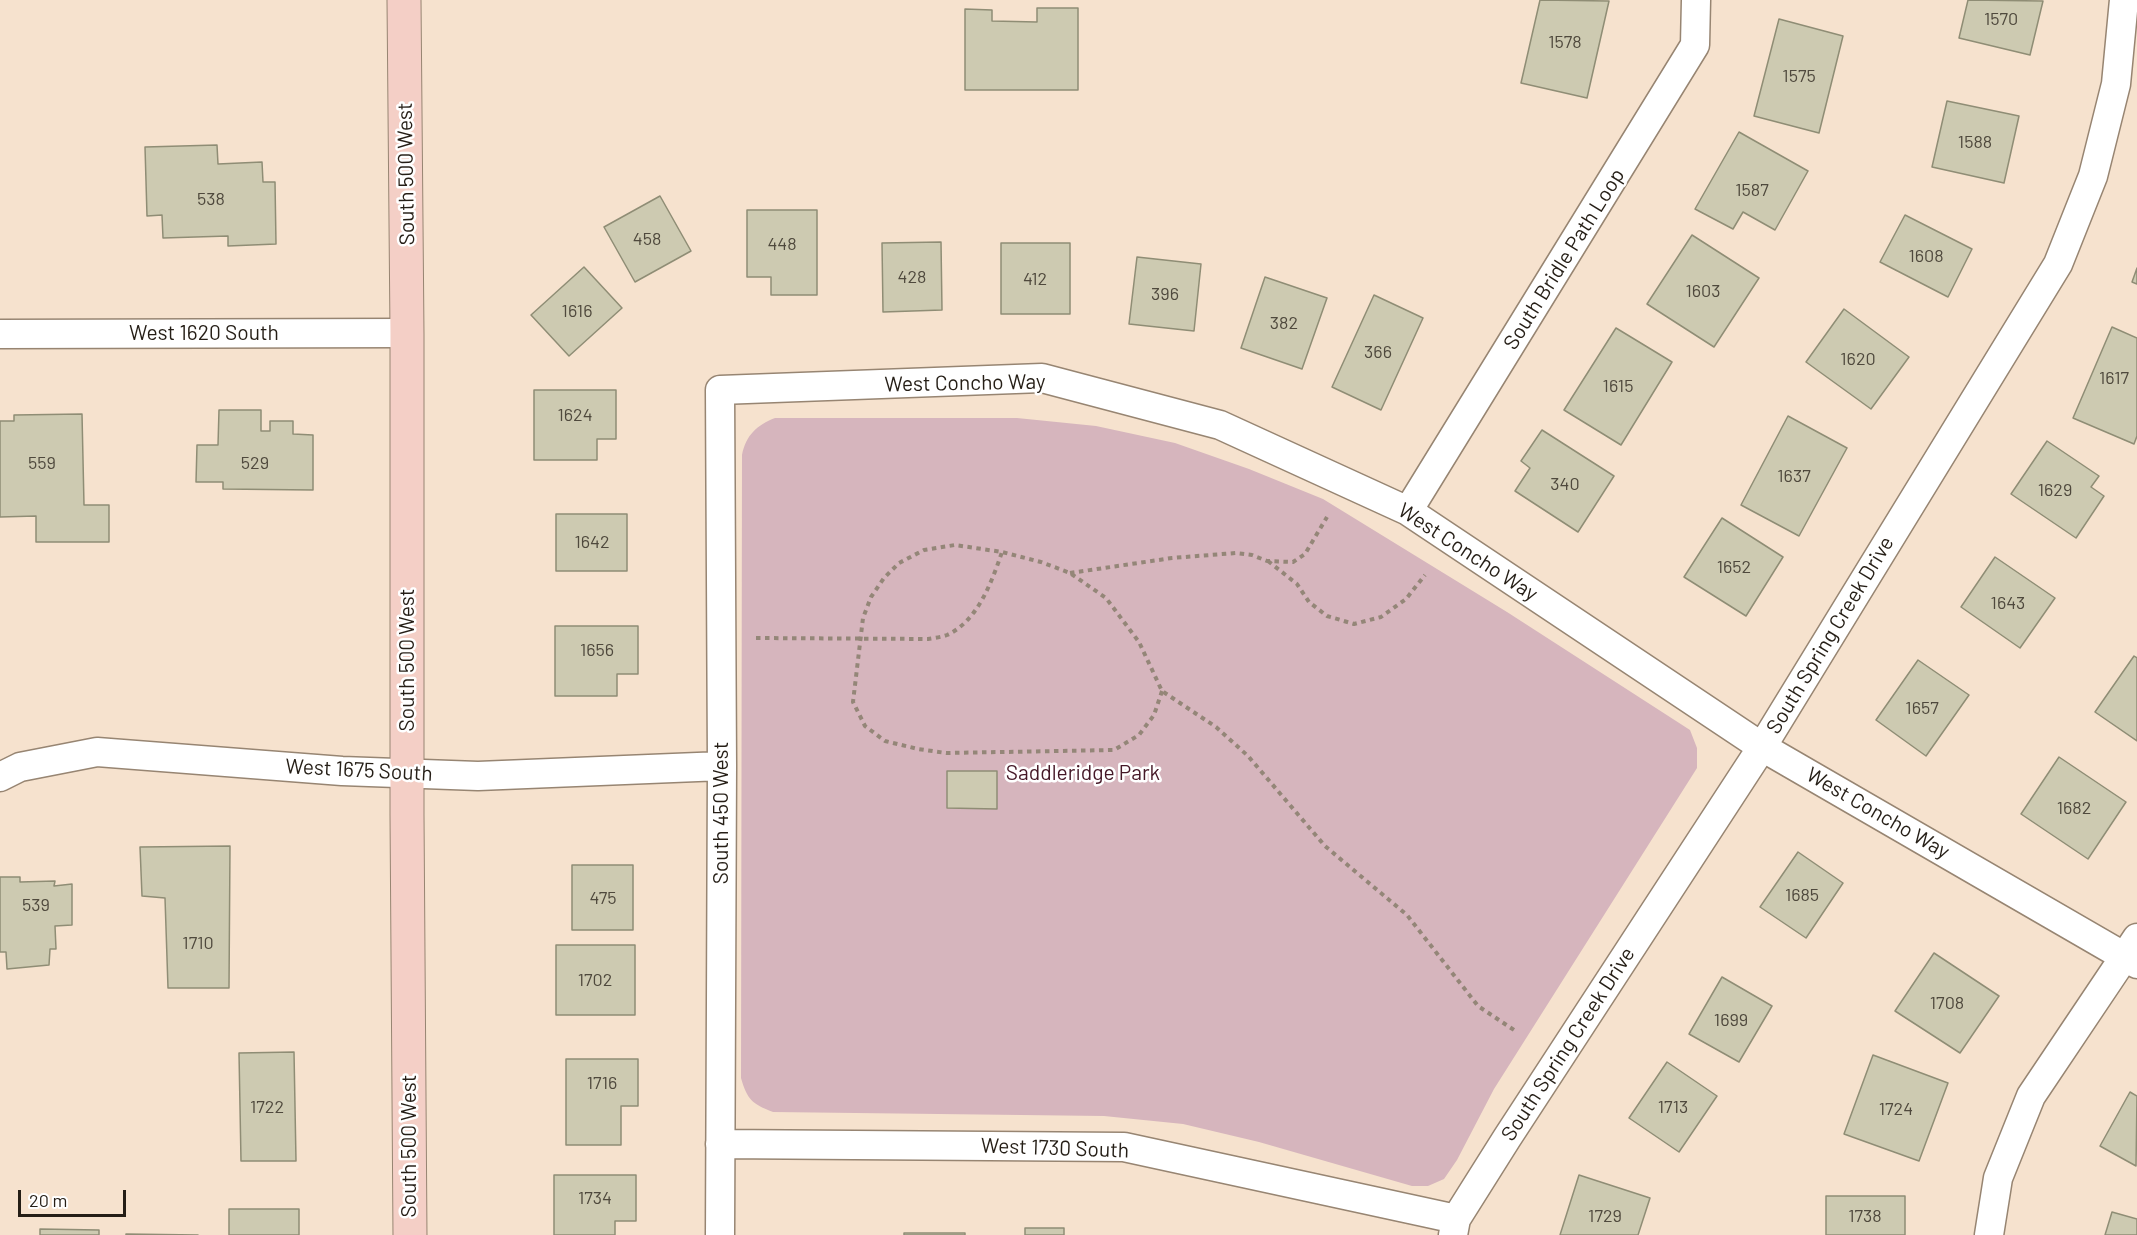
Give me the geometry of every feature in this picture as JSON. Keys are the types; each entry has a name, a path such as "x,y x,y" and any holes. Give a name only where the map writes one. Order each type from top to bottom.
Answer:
{"street":[{"name":"South 500 West","path":"404,0 410,1235"},
{"name":"South Bridle Path Loop","path":"1408,511 1695,45 1696,0"},
{"name":"South Spring Creek Drive","path":"1454,1227 1513,1128 1762,747 2058,264 2093,176 2116,84 2124,0"},
{"name":"West 1620 South","path":"0,334 407,333"},
{"name":"West Concho Way","path":"720,390 1042,378 1220,425 1408,511 1762,747 2133,953"},
{"name":"South 450 West","path":"720,390 722,766 720,1235"},
{"name":"West 1675 South","path":"0,777 20,767 97,752 331,770 478,776 722,766"},
{"path":"1989,1235 1998,1178 2031,1096 2133,953"},
{"name":"West 1730 South","path":"720,1144 1124,1147 1454,1227"}],"path":[{"path":"1267,561 1293,562 1305,554 1327,517"},
{"path":"1162,691 1154,715 1139,735 1114,750 946,753 918,749 885,741 865,726 853,702 863,618 871,597 884,578 899,563 924,550 955,545 1002,552 1041,562 1070,573 1106,598 1139,642 1162,691 1216,727 1248,756 1325,846 1407,915 1478,1006 1514,1030"},
{"path":"756,638 928,639 947,635 969,618 991,584 1002,552"},
{"path":"1070,573 1172,558 1236,553 1252,555 1267,561 1297,584 1309,602 1327,616 1354,624 1382,617 1406,599 1425,575"}],"green space":[{"name":"Saddleridge Park","path":"775,418 1017,418 1096,426 1175,443 1249,469 1323,499 1507,612 1690,730 1697,748 1697,768 1494,1089 1457,1160 1444,1179 1428,1186 1412,1186 1259,1142 1183,1124 1104,1116 773,1112 751,1100 741,1078 742,455 749,436 763,424"}],"building":[{"path":"1540,0 1609,1 1587,98 1521,83"},
{"path":"1968,0 2043,1 2030,55 1959,38"},
{"path":"1037,8 1078,8 1078,90 965,90 965,9 992,10 992,21 1037,22"},
{"path":"1779,19 1843,36 1819,133 1754,116"},
{"path":"1947,101 2019,116 2004,183 1932,167"},
{"path":"1739,132 1808,171 1775,230 1743,212 1733,229 1695,209"},
{"path":"217,145 218,164 262,162 263,182 275,182 276,244 228,246 228,236 163,238 162,215 147,216 145,147"},
{"path":"660,196 691,251 635,282 604,227"},
{"path":"747,210 817,210 817,295 771,295 771,277 747,277"},
{"path":"1905,215 1972,249 1948,297 1880,262"},
{"path":"1692,235 1759,278 1714,347 1647,304"},
{"path":"941,242 942,310 883,312 882,243"},
{"path":"1001,243 1070,243 1070,314 1001,314"},
{"path":"1137,257 1201,264 1194,331 1129,324"},
{"path":"584,267 622,308 569,356 531,315"},
{"path":"2137,268 2137,284 2132,282"},
{"path":"1265,277 1327,298 1302,369 1241,348"},
{"path":"1374,295 1423,318 1381,410 1332,387"},
{"path":"1844,309 1909,357 1871,409 1806,362"},
{"path":"2112,327 2137,338 2137,436 2134,444 2073,418"},
{"path":"1616,328 1672,362 1621,445 1564,410"},
{"path":"534,390 616,390 616,439 597,439 597,460 534,460"},
{"path":"219,410 261,410 261,431 270,431 270,421 293,421 293,434 313,435 313,490 223,489 223,482 196,482 197,445 218,445"},
{"path":"82,414 84,505 109,505 109,542 36,542 36,516 0,517 0,421 14,421 14,415"},
{"path":"1788,416 1847,448 1799,536 1741,505"},
{"path":"1542,430 1614,476 1578,532 1515,491 1530,468 1521,461"},
{"path":"2047,441 2099,476 2091,487 2104,496 2076,538 2011,494"},
{"path":"556,514 627,514 627,571 556,571"},
{"path":"1722,518 1783,557 1746,616 1684,577"},
{"path":"1995,557 2055,598 2020,648 1961,607"},
{"path":"555,626 638,626 638,674 617,674 617,696 555,696"},
{"path":"2134,656 2137,658 2137,741 2095,712"},
{"path":"1918,660 1969,695 1926,756 1876,720"},
{"path":"2059,757 2126,802 2088,859 2021,814"},
{"path":"947,771 997,771 997,809 947,808"},
{"path":"230,846 229,988 168,988 165,898 142,896 140,847"},
{"path":"1798,852 1843,883 1806,938 1760,907"},
{"path":"572,865 633,865 633,930 572,930"},
{"path":"0,877 20,877 20,882 55,881 54,886 72,884 72,925 55,926 56,949 50,949 49,965 7,969 6,952 0,952"},
{"path":"556,945 635,945 635,1015 556,1015"},
{"path":"1934,953 1999,996 1960,1053 1895,1011"},
{"path":"1722,977 1772,1006 1739,1062 1689,1034"},
{"path":"294,1052 296,1161 241,1161 239,1053"},
{"path":"1873,1055 1948,1083 1919,1161 1844,1134"},
{"path":"566,1059 638,1059 638,1106 621,1106 621,1145 566,1145"},
{"path":"1667,1062 1717,1096 1679,1152 1629,1118"},
{"path":"2130,1092 2137,1096 2136,1166 2100,1146"},
{"path":"554,1175 636,1175 636,1221 615,1221 615,1235 554,1235"},
{"path":"1579,1175 1650,1198 1638,1235 1560,1235"},
{"path":"1826,1196 1905,1196 1905,1235 1826,1235"},
{"path":"229,1209 299,1209 299,1235 229,1235"},
{"path":"2112,1212 2137,1219 2137,1235 2105,1235"},
{"path":"1025,1228 1064,1228 1064,1235 1025,1235"},
{"path":"40,1229 99,1230 99,1235 40,1235"},
{"path":"904,1233 965,1233 965,1235 904,1235"},
{"path":"126,1234 198,1235 126,1235"}]}
